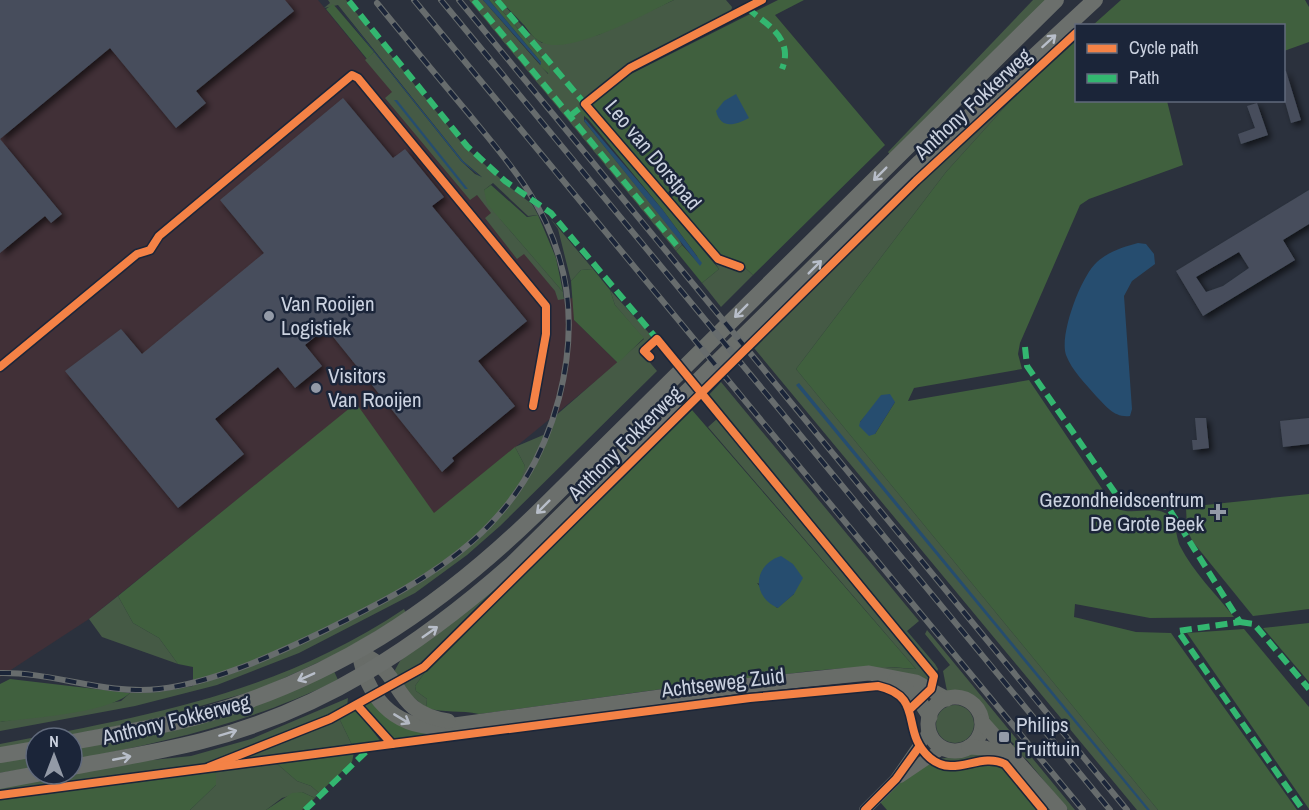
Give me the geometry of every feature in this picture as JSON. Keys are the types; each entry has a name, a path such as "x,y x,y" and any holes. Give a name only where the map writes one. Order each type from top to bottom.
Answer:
{"main road":[{"name":"Anthony Fokkerweg","path":"84,739 222,709 287,685 359,652 456,587 498,551 1056,0"},
{"name":"Anthony Fokkerweg","path":"84,766 171,749 226,734 292,711 382,665 450,618 512,564 920,162 1095,0"},
{"path":"0,755 24,750"},
{"path":"0,781 24,776"}],"street":[{"name":"Achtseweg Zuid","path":"359,652 382,665 398,692 413,708 436,719 463,723"},
{"name":"Achtseweg Zuid","path":"359,652 363,676 387,709 411,725 440,727 802,679 869,673 916,682 947,699"},
{"path":"885,675 902,684 919,700 934,741 943,748 952,751 969,747 993,750 1019,761"},
{"path":"896,779 929,724 933,709 947,699 955,698 970,702 980,714 982,722 979,736 969,747"},
{"path":"982,722 1019,761 1060,810"},
{"path":"865,810 896,779 943,748"}],"shaded area":[{"path":"0,0 318,0 562,299 574,298 574,320 618,363 434,514 356,404 89,619 0,677"}],"green space":[{"path":"328,0 346,0 465,147 532,204 538,215 528,216 493,183 484,190 501,220 563,292 564,299 558,300 555,291 524,254 517,259 485,218 491,213 477,195 470,200 385,98 392,92 365,60 374,52 461,161 475,174 482,177 463,161 338,5 324,8 330,3"},
{"path":"469,0 483,0 548,74 550,66 493,0 500,0 525,29 542,43 598,35 674,0 726,0 732,7 731,12 638,59 580,102 716,261 741,270 744,267 753,275 721,307 702,283 719,269 715,263 584,110 584,121 679,239 682,245 676,251"},
{"path":"489,0 493,0 550,66 549,74 540,66 541,62"},
{"path":"500,0 674,0 607,32 570,44 554,45 535,38"},
{"path":"778,0 804,0 775,15 885,145 753,275 742,265 720,257 590,106 625,77"},
{"path":"1033,0 1047,0 890,155 888,152"},
{"path":"1121,0 1305,0 1309,7 1309,42 1285,51 1285,24 1094,24"},
{"path":"333,4 374,52 367,59 326,9"},
{"path":"1075,42 1075,102 1167,102 1183,165 1089,199 1080,205 1020,343 1018,354 1022,369 914,388 908,401 1029,380 1115,508 1128,511 1154,510 1169,515 1185,556 1234,617 1150,618 1075,604 1074,617 1136,632 1171,633 1297,810 1158,810 796,369 946,172 1012,99","holes":["895,402 875,434 860,422 867,414"]},
{"path":"1012,99 946,172 796,369 1158,810 1137,810 754,348 968,136"},
{"path":"585,111 719,269 702,283 676,251 682,245 700,265 697,256 662,209 588,119 579,112"},
{"path":"491,185 527,217 538,215 556,258 563,292 487,204 484,190"},
{"path":"550,218 593,269 581,270 571,281 558,229"},
{"path":"593,269 610,290 615,305 644,338 618,363 574,320 571,281 581,270"},
{"path":"610,290 649,333 653,330 657,335 641,352 657,371 500,526 467,555 415,593 299,653 217,685 135,706 0,731 0,722 121,701 130,693 158,692 193,686 193,682 259,660 356,618 416,583 469,547 493,522 525,466 515,447 548,433 553,418 644,339 615,305"},
{"path":"721,382 919,621 907,631 935,664 938,669 936,674 707,397"},
{"path":"356,403 434,513 515,447 525,466 511,504 493,526 477,539 424,577 362,614 262,659 193,682 193,667 178,664 159,638 133,623 118,596"},
{"path":"692,410 916,669 858,667 819,670 479,714 426,708 427,699 416,691 415,686 425,672","holes":["757,583 794,594 777,608"]},
{"path":"718,418 932,678 927,680 870,666 916,669 708,427"},
{"path":"1309,494 1309,609 1253,616 1193,542 1187,530 1186,507"},
{"path":"534,550 536,552 452,638 396,679 395,670 400,661"},
{"path":"118,596 133,623 159,638 178,664 102,637 89,619"},
{"path":"404,609 406,613 341,652 260,689 158,718 84,732 84,728 210,698 259,682 308,662 356,638"},
{"path":"1309,623 1309,682 1263,628"},
{"path":"1244,629 1309,707 1309,809 1187,633"},
{"path":"927,630 1075,810 1068,810 1027,760 1012,747 1014,744 986,719 974,699 947,691 943,671 950,665 925,634"},
{"path":"334,671 338,680 273,708 175,738 84,758 84,745"},
{"path":"425,672 415,686 416,691 427,699 426,708 400,686"},
{"path":"10,679 130,693 120,700 88,710 0,722 0,684"},
{"path":"348,698 347,707 329,717 202,765 84,781 84,771 133,762 191,756 251,739"},
{"path":"372,699 395,723 608,710 608,715 396,741 380,731 367,715 364,704"},
{"path":"955,705 969,710 974,724 969,738 955,743 941,738 936,724 941,710"},
{"path":"353,710 358,712 382,743 353,747 339,718"},
{"path":"339,718 353,747 230,762 328,724"},
{"path":"24,739 24,744 0,748 0,744"},
{"path":"354,752 352,762 319,793 311,786 297,781 275,762"},
{"path":"974,752 987,756 955,765 935,760"},
{"path":"24,758 24,769 0,773 0,762"},
{"path":"275,762 297,781 311,786 319,793 315,798 302,792 282,798 266,810 190,810 216,785 216,769"},
{"path":"981,762 1000,767 1007,772 1040,810 887,810 880,802 900,783 928,764 959,770"},
{"path":"216,769 216,785 190,810 0,810 0,797"},
{"path":"24,782 24,786 45,786 0,792 0,787"},
{"path":"302,792 315,798 302,810 266,810 292,793"}],"water":[{"path":"483,0 489,0 541,62 541,65"},
{"path":"336,4 463,161 482,178 461,161"},
{"path":"736,94 749,118 739,123 725,123 718,117 716,111 724,101"},
{"path":"394,100 397,100 468,189 465,189"},
{"path":"585,119 662,209 702,263 700,266 584,121"},
{"path":"1138,243 1146,244 1154,254 1155,264 1132,281 1124,296 1132,409 1130,416 1124,416 1111,410 1075,372 1066,355 1065,346 1073,306 1091,269 1101,258"},
{"path":"799,383 1150,810 1147,810 796,385"},
{"path":"890,394 895,402 875,434 869,436 859,426 860,422 881,395"},
{"path":"781,556 793,564 803,578 794,594 778,608 763,596 759,581 765,566"}],"building":[{"path":"0,0 285,0 294,11 196,91 206,103 176,128 110,48 0,139"},
{"path":"1285,71 1301,120 1291,123 1285,102"},
{"path":"343,98 393,158 405,149 444,197 432,206 527,321 478,361 515,406 452,458 454,461 442,472 326,328 305,345 322,366 295,388 278,367 215,419 244,454 178,508 65,371 121,329 142,354 264,253 220,200"},
{"path":"1257,103 1268,135 1241,144 1238,134 1255,128 1247,106"},
{"path":"0,139 62,214 51,223 45,216 0,253"},
{"path":"1309,190 1309,224 1283,240 1295,260 1203,316 1176,271","holes":["1239,252 1249,268 1223,286 1206,292 1196,277"]},
{"path":"1195,418 1206,418 1209,448 1193,450 1192,440 1197,440"},
{"path":"1309,418 1309,444 1283,447 1280,421"}],"railway":[{"path":"414,0 1083,810"},
{"path":"441,0 1110,810"},
{"path":"459,0 1127,810"},
{"path":"0,673 40,676 119,689 139,690 159,689 223,674 306,639 405,589 472,542 500,514 524,481 544,443 559,398 566,363 569,327 567,292 559,257 543,217 521,180 377,3"}],"marked path":[{"path":"474,0 678,247"},
{"path":"497,0 585,104 570,116"},
{"path":"349,1 467,146 505,181 551,213 657,339"},
{"path":"747,8 770,27 782,41 785,49 782,69"},
{"path":"1025,347 1027,366 1118,497 1168,507 1240,622 1178,631 1303,810"},
{"path":"1240,622 1254,624 1309,689"},
{"path":"305,810 371,747"}],"cycle path":[{"name":"Leo van Dorstpad","path":"740,267 718,259 585,104 630,68 762,0"},
{"path":"209,767 330,719 424,667 916,181 1075,34"},
{"path":"0,367 137,254 150,250 159,236 352,75 358,78 546,306 546,334 533,406"},
{"path":"650,357 644,351 657,339 934,676 931,689 910,709"},
{"path":"357,705 392,744 750,698 878,686 893,691 902,698 907,706 921,748 930,758 939,764 949,766 986,761 1005,764 1043,810"},
{"path":"0,795 392,744"},
{"path":"865,810 896,779 919,747"}],"place":[{"name":"Van Rooijen Logistiek","path":"269,316"},
{"name":"Visitors Van Rooijen","path":"316,388"},
{"name":"Gezondheidscentrum De Grote Beek","path":"1218,512"},
{"name":"Philips Fruittuin","path":"1004,737"}]}
